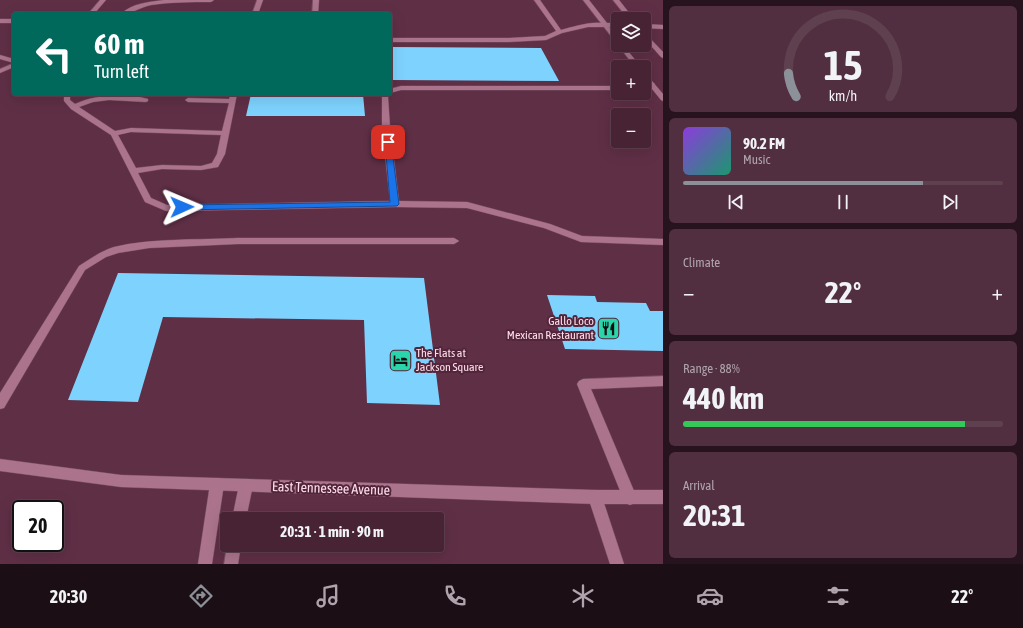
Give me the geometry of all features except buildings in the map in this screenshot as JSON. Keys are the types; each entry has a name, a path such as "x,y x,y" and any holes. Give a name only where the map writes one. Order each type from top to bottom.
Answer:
{"street":[{"path":"93,12 103,0"},
{"path":"125,12 128,8 136,3 149,0 211,0"},
{"path":"256,12 260,0"},
{"path":"315,12 316,0"},
{"path":"537,0 552,23 560,32"},
{"path":"586,0 611,34"},
{"path":"616,0 625,12"},
{"path":"0,21 12,21"},
{"path":"392,40 509,40 546,38 560,32 588,26 611,25"},
{"path":"651,26 663,26"},
{"path":"651,42 663,56"},
{"path":"626,52 632,60"},
{"path":"0,57 12,60"},
{"path":"0,71 12,66"},
{"path":"652,84 663,84"},
{"path":"652,84 663,99"},
{"path":"392,90 401,88 611,89"},
{"path":"67,96 67,100 74,107 114,134 148,200 166,208 395,204 467,205 547,226 581,239 663,242"},
{"path":"386,96 386,127 395,204"},
{"path":"74,107 87,100 104,97 146,100"},
{"path":"133,171 162,167 200,168 215,164 221,154 233,97 188,100"},
{"path":"114,134 131,130 226,133"},
{"path":"0,404 82,268 116,250 149,245 238,241 454,241"},
{"path":"630,498 583,384 663,382"},
{"name":"East Tennessee Avenue","path":"0,465 121,481 595,497 663,497"},
{"path":"205,564 218,484"},
{"path":"240,512 246,485"},
{"path":"595,497 617,564"},
{"path":"230,564 233,552"}],"place":[{"name":"Gallo Loco Mexican Restaurant","path":"609,328"},
{"name":"The Flats at Jackson Square","path":"400,360"}],"route":[{"path":"182,207 395,204 388,142"}]}
